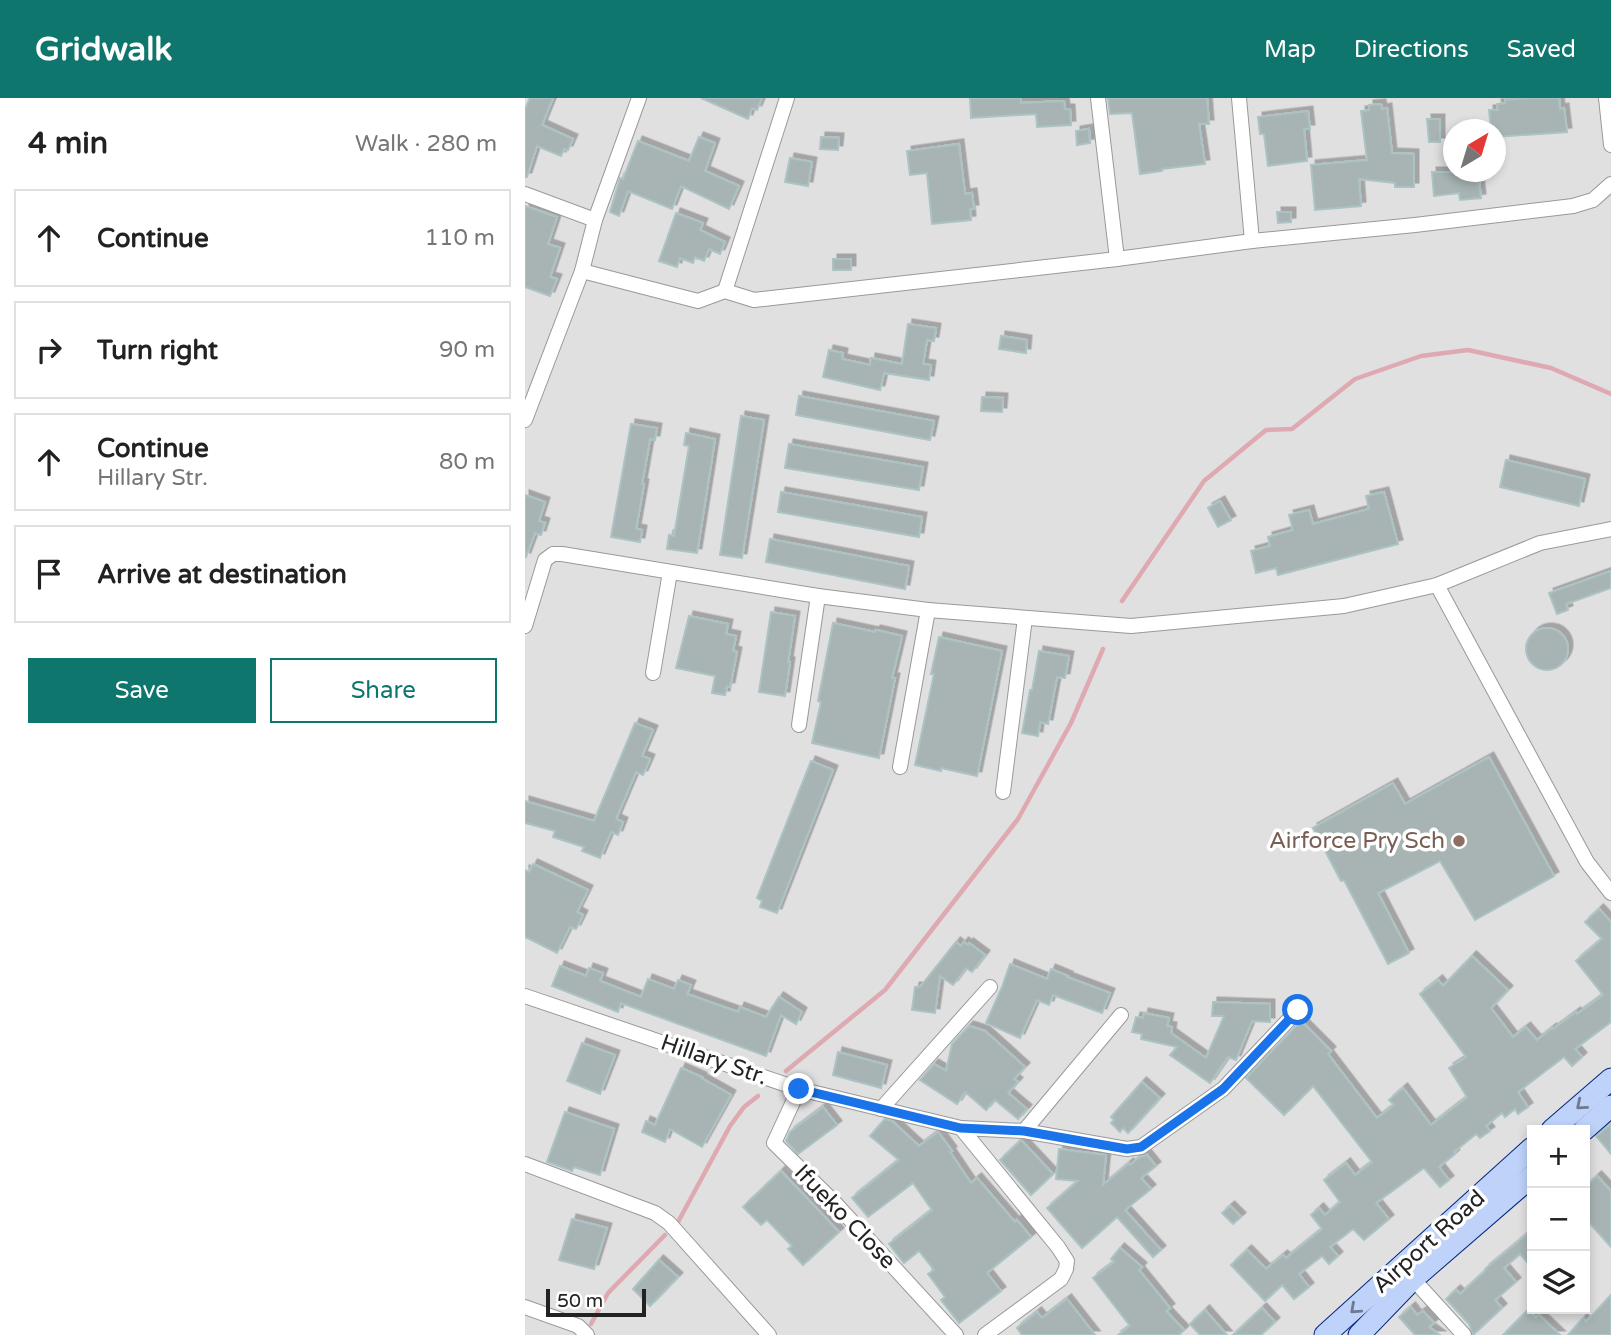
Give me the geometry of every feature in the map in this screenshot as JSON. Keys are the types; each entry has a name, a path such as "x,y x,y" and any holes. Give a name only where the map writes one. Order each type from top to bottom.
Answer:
{"main road":[{"path":"1558,1125 1611,1079"},
{"path":"1590,1125 1611,1106"},
{"name":"Airport Road","path":"1325,1335 1527,1153"},
{"name":"Airport Road","path":"1359,1335 1413,1279 1527,1180"}],"street":[{"path":"525,420 582,271 595,220 639,98"},
{"path":"725,290 787,98"},
{"path":"1098,98 1117,259"},
{"path":"1242,98 1252,241"},
{"path":"1606,98 1611,145"},
{"path":"582,271 698,301 725,290 754,300 1573,206 1593,200 1611,184"},
{"path":"525,194 595,220"},
{"path":"525,626 545,561 553,554 818,596 928,610 1131,626 1344,606 1437,585 1540,543 1611,529"},
{"path":"653,673 670,572"},
{"path":"1437,585 1587,862 1611,893"},
{"path":"799,725 818,596"},
{"path":"899,767 928,610"},
{"path":"1003,792 1025,618"},
{"path":"881,1109 990,987"},
{"name":"Hillary Str.","path":"525,996 799,1089 961,1128 1024,1131 1127,1149 1141,1147 1223,1089 1298,1010"},
{"path":"1024,1131 1121,1015"},
{"name":"Ifueko Close","path":"799,1089 774,1143 835,1203 956,1335"},
{"path":"961,1128 1067,1261 1061,1279 990,1334"},
{"path":"525,1164 655,1213 669,1223 768,1335"},
{"path":"1413,1279 1464,1335"},
{"path":"525,1307 578,1326 587,1335"}],"shaded area":[{"path":"525,98 1611,98 1611,1335 525,1335"}],"building":[{"path":"530,98 553,98 542,125 573,139 568,150 564,149 561,156 537,146 525,177 525,109"},
{"path":"701,98 762,98 757,110 752,108 748,119"},
{"path":"970,98 1021,98 1021,103 1064,101 1065,109 1070,109 1071,125 1037,127 1036,114 971,118"},
{"path":"1108,98 1207,98 1209,124 1199,124 1205,164 1140,174 1132,113 1110,114"},
{"path":"1559,98 1560,109 1564,108 1567,132 1506,136 1506,119 1490,119 1489,110 1498,110 1497,104 1505,103 1505,100"},
{"path":"1381,104 1382,109 1387,108 1392,153 1414,154 1414,187 1395,187 1395,183 1359,179 1361,206 1315,210 1311,165 1367,160 1361,111 1369,110 1369,105"},
{"path":"1308,111 1310,129 1304,129 1307,161 1268,166 1264,134 1260,134 1258,117"},
{"path":"1427,119 1440,119 1440,142 1429,142"},
{"path":"1089,129 1090,143 1077,145 1076,131"},
{"path":"699,137 715,143 705,171 739,186 729,209 681,186 672,209 628,191 619,216 610,212 620,178 623,179 638,141 689,161"},
{"path":"821,137 839,138 838,150 820,149"},
{"path":"959,144 965,194 972,193 974,209 970,209 971,220 932,224 927,173 910,175 907,151"},
{"path":"790,158 812,162 808,186 785,182"},
{"path":"1432,172 1443,172 1443,182 1479,182 1481,198 1460,200 1459,193 1434,196"},
{"path":"525,206 557,217 548,244 560,248 550,277 557,279 550,296 525,287"},
{"path":"1277,212 1291,212 1291,222 1278,223"},
{"path":"676,213 703,223 700,230 725,242 720,254 709,249 704,261 695,257 693,263 680,258 677,267 659,261"},
{"path":"833,259 851,259 851,270 833,270"},
{"path":"908,324 936,328 934,341 927,340 923,364 931,365 929,380 884,373 880,390 823,377 829,350 843,353 842,359 870,365 871,358 902,364"},
{"path":"1001,336 1027,340 1026,353 999,349"},
{"path":"799,396 934,421 930,440 796,415"},
{"path":"982,397 1003,398 1002,412 981,411"},
{"path":"741,416 764,420 742,558 720,555"},
{"path":"631,424 657,428 655,440 650,439 642,484 636,529 642,530 640,542 611,537"},
{"path":"686,433 715,439 697,553 667,549 669,535 674,536 689,446 684,445"},
{"path":"789,444 923,467 919,490 785,468"},
{"path":"1506,460 1585,479 1579,506 1500,487"},
{"path":"781,492 922,517 919,537 778,512"},
{"path":"1384,492 1398,544 1278,575 1276,568 1256,573 1251,551 1270,546 1268,537 1293,530 1289,515 1309,510 1313,524 1369,509 1366,496"},
{"path":"525,495 545,502 539,521 545,523 541,535 535,533 526,557 525,556"},
{"path":"1220,501 1231,520 1218,527 1208,508"},
{"path":"770,539 909,566 905,589 766,562"},
{"path":"1611,571 1611,588 1566,604 1568,610 1557,614 1549,593"},
{"path":"771,612 795,616 785,696 759,692"},
{"path":"689,616 728,624 726,634 736,636 733,651 737,652 730,687 727,686 725,695 712,693 715,676 676,668"},
{"path":"833,623 902,636 879,758 812,743"},
{"path":"1547,628 1562,634 1568,649 1562,664 1547,670 1532,664 1526,649 1532,634"},
{"path":"939,637 1002,651 977,776 915,765"},
{"path":"1039,651 1069,656 1065,678 1057,677 1048,724 1040,722 1038,736 1022,733"},
{"path":"635,723 653,730 642,756 650,759 643,775 636,772 616,819 623,822 618,835 611,832 600,858 582,851 584,847 553,837 555,831 525,823 525,801 594,821"},
{"path":"1489,757 1554,876 1475,920 1440,861 1378,893 1409,953 1388,964 1313,828 1393,783 1405,804"},
{"path":"811,761 833,770 777,913 760,907 762,901 757,898"},
{"path":"533,864 588,890 577,912 583,915 576,929 570,927 557,953 525,937 525,870 529,872"},
{"path":"1599,909 1611,922 1611,1022 1575,1049 1582,1057 1572,1066 1564,1057 1518,1092 1528,1107 1518,1114 1515,1109 1505,1117 1502,1113 1486,1126 1490,1131 1480,1138 1476,1134 1454,1152 1455,1154 1439,1167 1449,1180 1440,1187 1424,1168 1376,1203 1389,1219 1364,1240 1353,1229 1330,1247 1338,1256 1329,1264 1322,1256 1299,1274 1309,1287 1294,1299 1282,1285 1265,1301 1231,1265 1247,1250 1266,1269 1283,1255 1286,1258 1322,1229 1311,1215 1319,1208 1325,1215 1340,1202 1324,1180 1346,1163 1355,1175 1372,1162 1313,1086 1284,1115 1246,1078 1301,1021 1331,1051 1328,1054 1377,1118 1394,1105 1389,1100 1403,1088 1431,1125 1467,1097 1449,1068 1466,1057 1420,994 1438,980 1443,986 1472,956 1508,990 1491,1008 1513,1037 1526,1027 1537,1040 1603,995 1576,961 1602,939 1585,922"},
{"path":"956,942 961,946 964,942 968,945 969,943 985,955 972,972 966,968 953,985 940,976 935,1013 912,1010 915,987 920,987"},
{"path":"1010,964 1047,979 1051,969 1110,993 1102,1013 1053,995 1049,1005 1037,1000 1020,1038 986,1023"},
{"path":"560,966 586,976 589,968 603,973 600,981 641,997 648,979 674,989 678,980 691,985 687,994 738,1012 740,1007 766,1017 779,997 802,1012 796,1024 781,1015 766,1056 621,1003 618,1012 552,986"},
{"path":"1213,1002 1270,1004 1270,1022 1252,1021 1236,1060 1228,1057 1210,1083 1170,1055 1177,1047 1141,1039 1142,1034 1132,1032 1136,1017 1143,1018 1144,1013 1169,1018 1167,1026 1172,1027 1171,1033 1206,1058 1224,1016 1212,1016"},
{"path":"969,1026 985,1031 1025,1067 1014,1079 1018,1082 1008,1093 1027,1109 1018,1119 995,1100 986,1110 965,1092 957,1104 920,1080 934,1064 946,1071 952,1044"},
{"path":"582,1043 615,1055 600,1094 567,1081"},
{"path":"838,1052 887,1065 881,1088 833,1075"},
{"path":"681,1068 731,1095 702,1147 670,1129 665,1142 642,1132 646,1121 655,1125"},
{"path":"1142,1082 1160,1098 1128,1133 1123,1128 1120,1132 1111,1123 1114,1120 1111,1117"},
{"path":"823,1107 837,1125 798,1154 786,1141 790,1132"},
{"path":"565,1112 614,1129 600,1175 574,1167 572,1171 547,1162"},
{"path":"885,1119 892,1121 919,1146 938,1132 971,1183 977,1178 1031,1237 987,1273 1001,1291 959,1323 941,1300 945,1297 928,1274 934,1270 919,1251 904,1263 889,1244 932,1210 913,1183 868,1217 852,1198 899,1160 870,1136"},
{"path":"1611,1124 1611,1154 1596,1136"},
{"path":"1021,1140 1053,1174 1031,1195 1000,1160"},
{"path":"1059,1149 1106,1155 1103,1185 1129,1163 1130,1165 1147,1155 1156,1166 1141,1178 1151,1189 1125,1210 1161,1250 1153,1257 1117,1217 1082,1248 1047,1208 1078,1181 1056,1179"},
{"path":"781,1171 839,1232 803,1265 788,1249 792,1246 767,1220 761,1225 743,1207"},
{"path":"1597,1176 1611,1191 1611,1247 1590,1224 1590,1182"},
{"path":"1230,1206 1241,1217 1233,1224 1222,1213"},
{"path":"572,1219 607,1228 594,1269 559,1260"},
{"path":"1527,1234 1527,1262 1520,1254 1504,1268 1516,1282 1495,1300 1502,1308 1473,1335 1469,1324 1446,1299 1456,1290 1460,1294"},
{"path":"1120,1248 1142,1267 1139,1270 1170,1308 1166,1311 1184,1330 1179,1335 1118,1335 1130,1326 1093,1278 1114,1262 1111,1259"},
{"path":"659,1260 678,1277 650,1306 633,1289"},
{"path":"1611,1295 1611,1335 1568,1335 1583,1318 1586,1322"},
{"path":"1067,1299 1095,1335 1022,1335 1017,1328 1037,1312 1042,1318"},
{"path":"1411,1307 1417,1315 1423,1311 1434,1323 1429,1327 1440,1335 1415,1335 1399,1317"},
{"path":"1262,1308 1275,1322 1261,1335 1233,1335"},
{"path":"1205,1310 1227,1335 1200,1335 1190,1324"},
{"path":"1527,1311 1527,1314 1536,1318 1539,1315 1560,1335 1503,1335"}],"waterway":[{"path":"1122,601 1204,481 1266,430 1292,429 1355,379 1421,356 1468,350 1551,368 1611,394"},
{"path":"786,1071 885,990 1018,819 1071,723 1103,649"},
{"path":"678,1222 730,1126 744,1107 758,1096"},
{"path":"591,1324 608,1293 665,1235"}],"place":[{"name":"Airforce Pry Sch","path":"1459,841"}],"route":[{"path":"799,1089 961,1128 1024,1131 1127,1149 1141,1147 1223,1089 1298,1010"}]}
